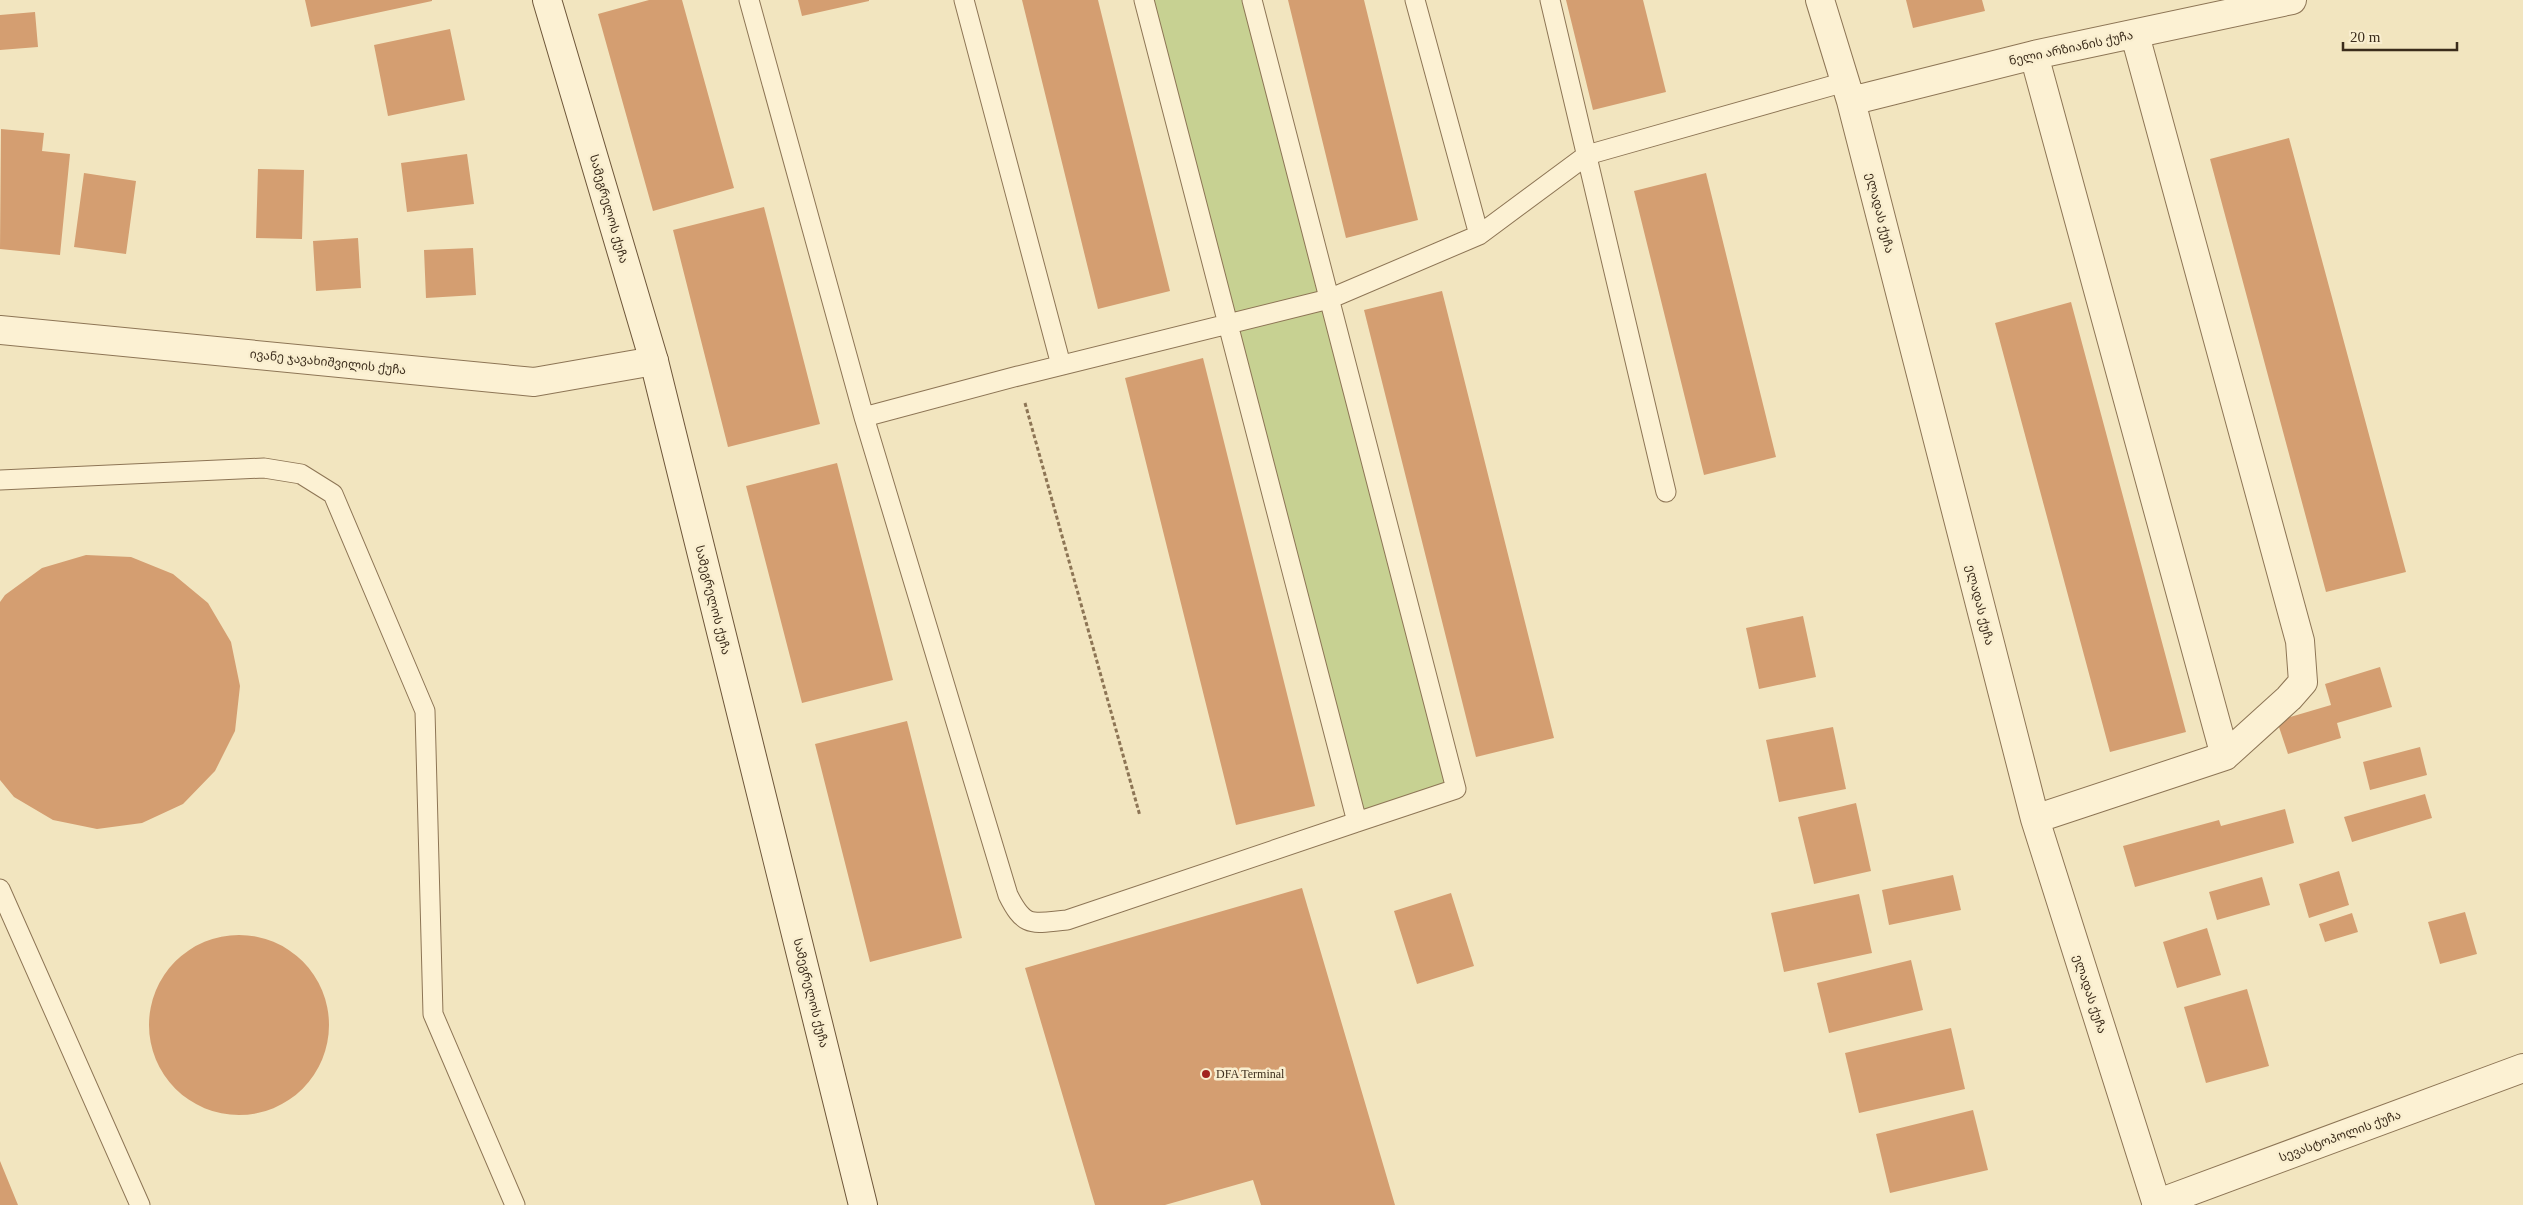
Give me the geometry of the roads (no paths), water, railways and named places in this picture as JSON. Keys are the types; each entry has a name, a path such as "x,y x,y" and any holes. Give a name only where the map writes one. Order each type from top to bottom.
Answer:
{"street":[{"name":"სამეგრელოს ქუჩა","path":"547,0 654,361 863,1205"},
{"name":"ელადას ქუჩა","path":"1820,0 1848,92 2035,819 2156,1204"},
{"name":"ნელი არზიანის ქუჩა","path":"1848,92 2135,35 2292,0"},
{"path":"2035,819 2226,756 2303,682 2300,641 2135,35"},
{"path":"2034,55 2226,756"},
{"name":"ივანე ჯავახიშვილის ქუჩა","path":"0,330 534,382 654,361"},
{"name":"სევასტოპოლის ქუჩა","path":"2156,1204 2523,1068"}],"lane":[{"path":"749,0 864,418 1008,896 1018,916 1034,923 1067,920 1456,790 1252,0"},
{"path":"964,0 1061,365"},
{"path":"1144,0 1357,822"},
{"path":"1415,0 1479,236"},
{"path":"1550,0 1666,492"},
{"path":"864,418 1018,376 1329,298 1479,236 1587,155 1848,92"},
{"path":"0,480 264,468 301,474 333,494 425,711 433,1014 515,1205"},
{"path":"0,889 140,1205"}],"place":[{"name":"DFA Terminal","path":"1206,1074"}]}
